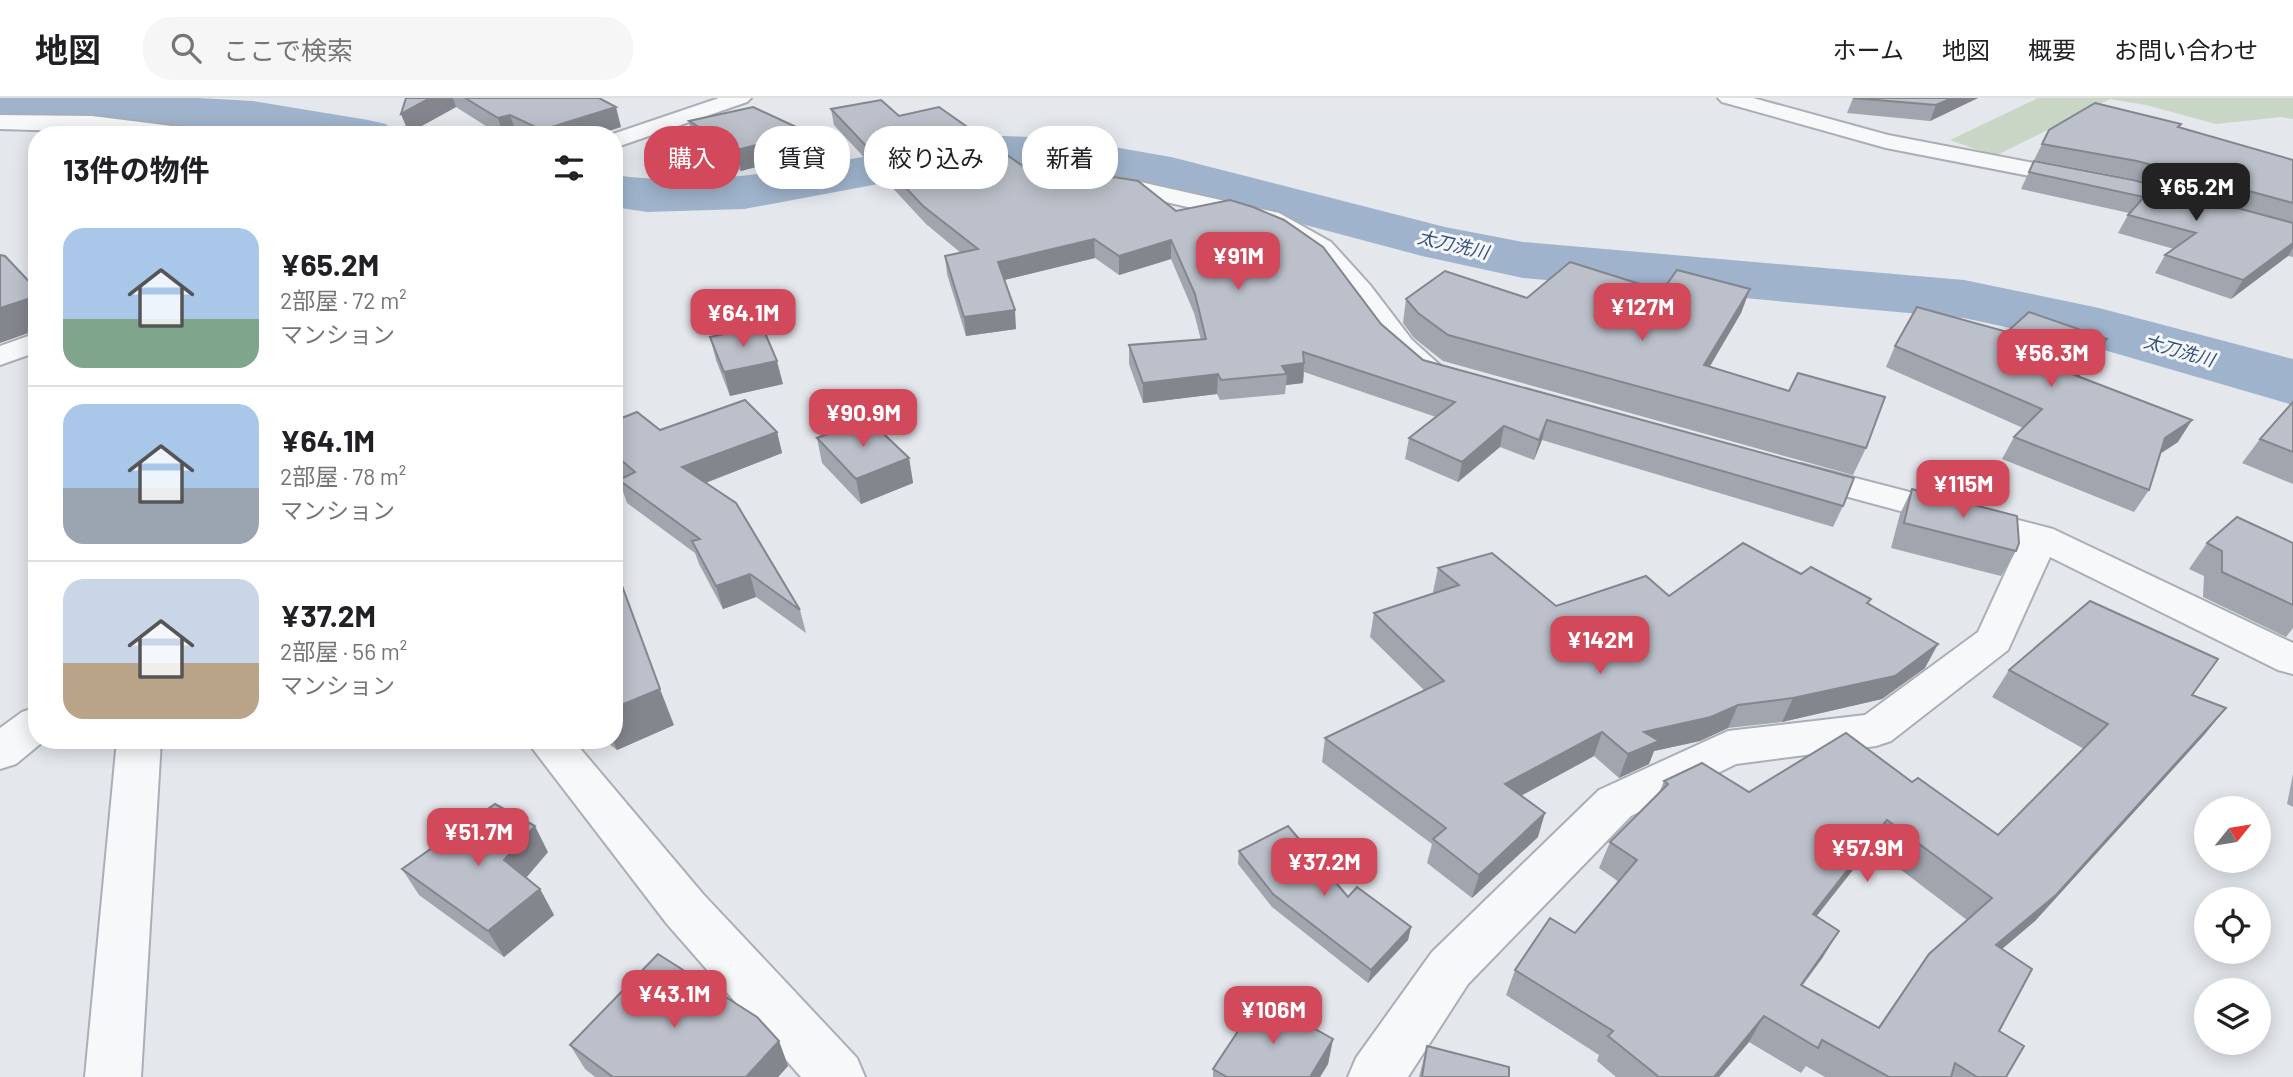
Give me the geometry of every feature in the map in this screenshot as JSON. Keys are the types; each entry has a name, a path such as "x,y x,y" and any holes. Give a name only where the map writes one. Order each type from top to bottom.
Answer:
{"street":[{"path":"623,138 740,98"},
{"path":"1728,98 1886,141 2101,183"},
{"path":"0,122 92,123 116,126"},
{"path":"1118,184 1270,218 1322,248 1360,291 1401,346 1431,370 1457,378"},
{"path":"0,356 28,345"},
{"path":"1772,467 2040,537 2293,660"},
{"path":"1376,1077 1450,968 1615,803 1728,748 1876,730 1994,640 2040,537"},
{"path":"0,752 28,730"},
{"path":"113,1077 138,749"},
{"path":"555,749 685,909 837,1077"}],"green space":[{"path":"2038,98 2293,98 2293,119 2281,117 2216,124 2146,105 2110,99 1995,156 1950,140"}],"building":[{"path":"406,98 430,98 401,114"},
{"path":"465,98 599,98 616,107 555,126 533,126 510,115 498,118"},
{"path":"1853,98 1952,98 1936,105"},
{"path":"881,100 899,116 939,107 966,126 864,126 864,144 831,109"},
{"path":"2095,103 2181,124 2178,127 2293,160 2293,203 2137,161 2042,144 2049,130"},
{"path":"753,107 794,126 754,126 754,146 740,149 740,126 697,126 689,121"},
{"path":"1008,156 1022,165 1022,189 1118,189 1118,178 1138,181 1176,211 1230,200 1284,220 1323,247 1381,324 1423,360 1854,478 1843,506 1547,420 1539,440 1504,426 1462,462 1409,438 1455,402 1303,352 1304,363 1282,366 1287,374 1221,380 1218,374 1143,383 1129,345 1206,339 1195,294 1171,240 1119,256 1094,239 998,262 1015,310 964,317 945,256 978,249 923,206 907,189 1008,189"},
{"path":"2034,161 2133,180 2293,223 2293,243 2243,280 2165,255 2196,233 2128,215 2144,197 2029,172"},
{"path":"0,255 5,256 28,280 28,299 0,308"},
{"path":"1570,262 1662,291 1677,270 1750,289 1704,365 1789,391 1798,373 1885,397 1866,448 1448,335 1418,313 1406,299 1445,271 1527,298"},
{"path":"1917,307 2007,332 2029,312 2107,339 2072,374 2192,420 2165,438 2149,490 2014,437 2042,409 1895,346"},
{"path":"762,326 777,361 724,372 710,337"},
{"path":"745,400 777,432 682,467 736,503 800,610 750,574 716,586 692,541 700,539 623,483 623,478 635,472 623,462 623,417 637,412 660,430"},
{"path":"2293,402 2293,452 2260,439"},
{"path":"868,419 909,458 856,479 817,438"},
{"path":"1912,489 2017,516 2019,543 2016,551 1904,523"},
{"path":"2237,517 2293,543 2293,605 2222,572 2222,551 2207,543"},
{"path":"1743,543 1801,574 1811,567 1871,599 1867,603 1938,644 1895,676 1793,698 1738,705 1711,717 1644,732 1659,741 1628,754 1602,732 1505,784 1545,813 1479,875 1433,839 1446,828 1325,738 1444,681 1374,613 1459,585 1438,568 1492,553 1556,606 1646,576 1669,596"},
{"path":"623,588 660,689 623,704"},
{"path":"2090,601 2218,659 2192,695 2226,708 2056,895 1996,945 2032,969 1999,1031 2024,1046 2006,1077 1977,1077 1955,1063 1951,1077 1889,1077 1822,1040 1818,1048 1764,1016 1714,1077 1659,1077 1608,1036 1613,1031 1515,970 1550,918 1575,933 1637,860 1610,842 1668,784 1664,781 1702,763 1749,792 1846,733 1912,782 1918,778 1998,835 2108,724 2009,670","holes":["1887,820 1992,898 1929,954 1879,1028 1801,985 1839,931 1813,914"]},
{"path":"495,804 535,826 504,860 540,889 488,931 402,869"},
{"path":"1288,826 1348,897 1357,887 1411,927 1371,970 1273,894 1239,851"},
{"path":"658,954 757,1017 779,1041 746,1077 613,1077 570,1045"},
{"path":"1260,998 1333,1039 1310,1077 1227,1077 1213,1069"},
{"path":"1427,1046 1509,1067 1509,1077 1422,1077"}],"waterway":[{"path":"0,100 253,116 314,126"},
{"name":"太刀洗川","path":"623,192 647,196 744,193 953,155 1003,151 1062,153 1171,173 1443,244 1523,260 1964,299 2099,328 2272,375 2293,384"}]}
